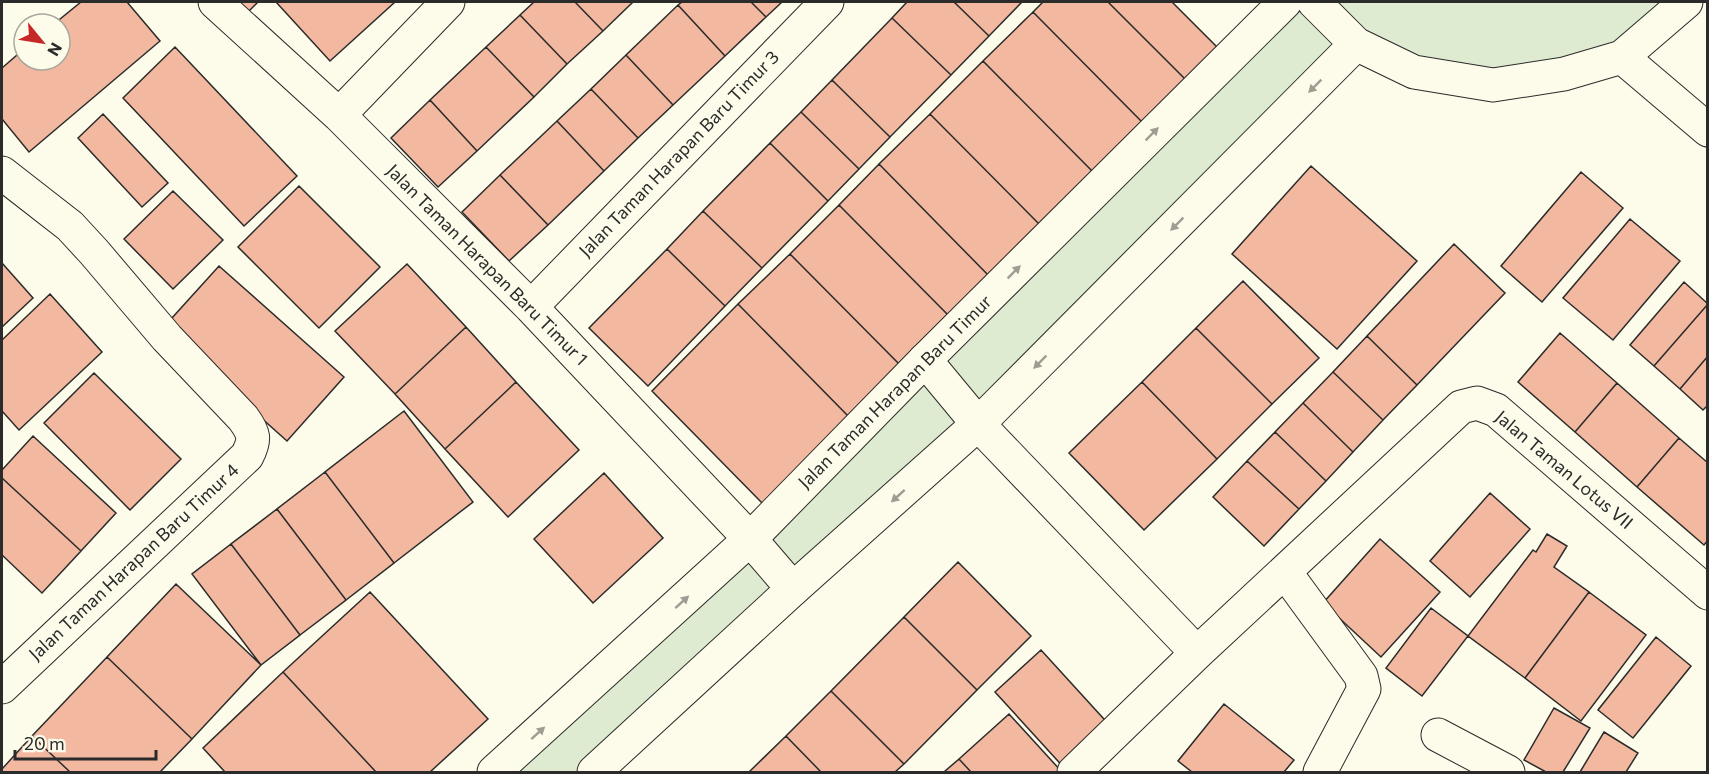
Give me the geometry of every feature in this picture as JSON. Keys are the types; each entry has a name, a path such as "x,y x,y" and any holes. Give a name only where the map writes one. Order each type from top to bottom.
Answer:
{"street":[{"name":"Jalan Taman Harapan Baru Timur 1","path":"215,2 339,115 531,307 750,538 793,589"},
{"path":"339,115 448,2"},
{"name":"Jalan Taman Harapan Baru Timur 3","path":"531,307 827,2"},
{"name":"Jalan Taman Harapan Baru Timur","path":"494,772 750,538 925,360 1285,2"},
{"path":"1314,2 1356,44 1414,72 1493,85 1564,74 1622,57 1686,2"},
{"path":"594,772 793,589 978,424 1356,44"},
{"path":"1622,57 1707,130"},
{"name":"Jalan Taman Harapan Baru Timur 4","path":"2,173 70,226 167,338 253,431 252,446 247,456 2,687"},
{"path":"925,360 978,424 1197,653"},
{"name":"Jalan Taman Lotus VII","path":"1074,772 1197,653 1461,407 1478,403 1496,410 1707,593"},
{"path":"1285,572 1361,676 1364,689 1320,772"},
{"path":"1438,735 1508,772"}],"green space":[{"path":"1285,2 1686,2 1622,57 1493,85 1356,44 594,772 494,772"}],"building":[{"path":"81,2 127,2 160,41 29,152 2,119 2,68 12,59 12,72 72,72 72,12 69,12"},
{"path":"222,2 258,2 240,20"},
{"path":"276,2 395,2 330,61"},
{"path":"534,2 575,2 603,31 567,64 520,15"},
{"path":"575,2 633,2 603,31"},
{"path":"682,2 751,2 766,17 725,56 678,5"},
{"path":"751,2 782,2 766,17"},
{"path":"907,2 954,2 989,36 951,75 892,18"},
{"path":"954,2 1022,2 989,36"},
{"path":"1043,2 1108,2 1188,82 1145,125 1033,12"},
{"path":"1108,2 1172,2 1220,50 1188,82"},
{"path":"678,5 725,56 673,105 626,55"},
{"path":"1033,12 1145,125 1095,174 983,61"},
{"path":"520,15 567,64 534,97 486,47"},
{"path":"892,18 951,75 890,137 832,80"},
{"path":"175,47 297,176 244,226 123,98"},
{"path":"486,47 534,97 477,151 430,100"},
{"path":"626,55 673,105 638,138 591,89"},
{"path":"983,61 1095,174 1042,227 930,114"},
{"path":"832,80 890,137 859,169 801,112"},
{"path":"591,89 638,138 604,171 557,121"},
{"path":"430,100 477,151 438,187 391,138"},
{"path":"801,112 859,169 828,201 770,143"},
{"path":"103,114 168,183 142,207 78,138"},
{"path":"930,114 1042,227 991,278 879,164"},
{"path":"557,121 604,171 548,225 500,175"},
{"path":"770,143 828,201 762,268 703,211"},
{"path":"879,164 991,278 951,318 839,205"},
{"path":"1311,166 1417,261 1337,349 1232,254"},
{"path":"1581,172 1623,208 1542,302 1501,266"},
{"path":"500,175 548,225 509,261 462,212"},
{"path":"299,186 380,267 319,328 238,247"},
{"path":"173,191 223,240 173,289 124,239"},
{"path":"839,205 951,318 902,367 790,254"},
{"path":"703,211 762,268 725,306 667,249"},
{"path":"1630,219 1680,261 1613,340 1563,298"},
{"path":"1454,244 1505,293 1417,385 1367,336"},
{"path":"667,249 725,306 648,386 589,328"},
{"path":"790,254 902,367 850,418 738,304"},
{"path":"2,263 33,298 2,327"},
{"path":"407,264 466,327 395,394 335,331"},
{"path":"219,266 344,377 287,441 162,329"},
{"path":"1243,281 1319,358 1272,404 1196,328"},
{"path":"1684,282 1708,304 1654,366 1630,345"},
{"path":"50,294 102,352 19,430 2,411 2,340"},
{"path":"738,304 850,418 763,504 652,391"},
{"path":"1708,304 1708,356 1680,389 1654,366"},
{"path":"466,327 516,382 445,449 395,394"},
{"path":"1196,328 1272,404 1217,459 1142,382"},
{"path":"1560,333 1617,383 1575,432 1518,382"},
{"path":"1367,336 1417,385 1383,420 1333,372"},
{"path":"1708,356 1708,405 1703,410 1680,389"},
{"path":"1333,372 1383,420 1353,452 1303,403"},
{"path":"94,373 181,459 130,510 44,423"},
{"path":"516,382 579,450 508,517 445,449"},
{"path":"1142,382 1217,459 1144,530 1069,453"},
{"path":"1617,383 1679,438 1637,487 1575,432"},
{"path":"1303,403 1353,452 1326,481 1275,432"},
{"path":"404,411 473,502 394,563 325,472"},
{"path":"1275,432 1326,481 1299,509 1247,461"},
{"path":"33,436 116,513 81,551 2,478 2,470"},
{"path":"1679,438 1708,463 1708,540 1704,545 1637,487"},
{"path":"1247,461 1299,509 1264,546 1213,497"},
{"path":"325,472 394,563 346,600 277,509"},
{"path":"604,473 663,538 593,603 534,539"},
{"path":"2,478 81,551 42,593 2,555"},
{"path":"1490,493 1530,529 1470,597 1430,561"},
{"path":"277,509 346,600 300,635 231,544"},
{"path":"1547,534 1567,546 1554,567 1589,592 1525,678 1468,636 1533,550 1536,552"},
{"path":"1380,539 1440,592 1381,657 1323,603"},
{"path":"231,544 300,635 261,665 192,574"},
{"path":"958,562 1031,636 977,690 904,617"},
{"path":"176,584 261,665 192,739 107,657"},
{"path":"370,592 488,719 430,772 376,772 283,672"},
{"path":"1589,592 1646,635 1581,721 1525,678"},
{"path":"1431,608 1468,636 1422,696 1386,668"},
{"path":"904,617 977,690 904,764 831,691"},
{"path":"1656,637 1691,666 1633,738 1598,710"},
{"path":"1041,650 1113,729 1067,771 995,692"},
{"path":"107,657 192,739 160,772 70,772 32,736"},
{"path":"283,672 376,772 225,772 203,748"},
{"path":"831,691 904,764 895,772 821,772 786,736"},
{"path":"1224,704 1294,760 1284,772 1192,772 1178,761"},
{"path":"1554,708 1590,728 1563,772 1546,772 1524,760"},
{"path":"1009,714 1062,772 971,772 959,759"},
{"path":"1604,732 1638,753 1626,772 1580,772"},
{"path":"32,736 70,772 2,772 2,769"},
{"path":"786,736 821,772 749,772"},
{"path":"959,759 971,772 944,772"}]}
